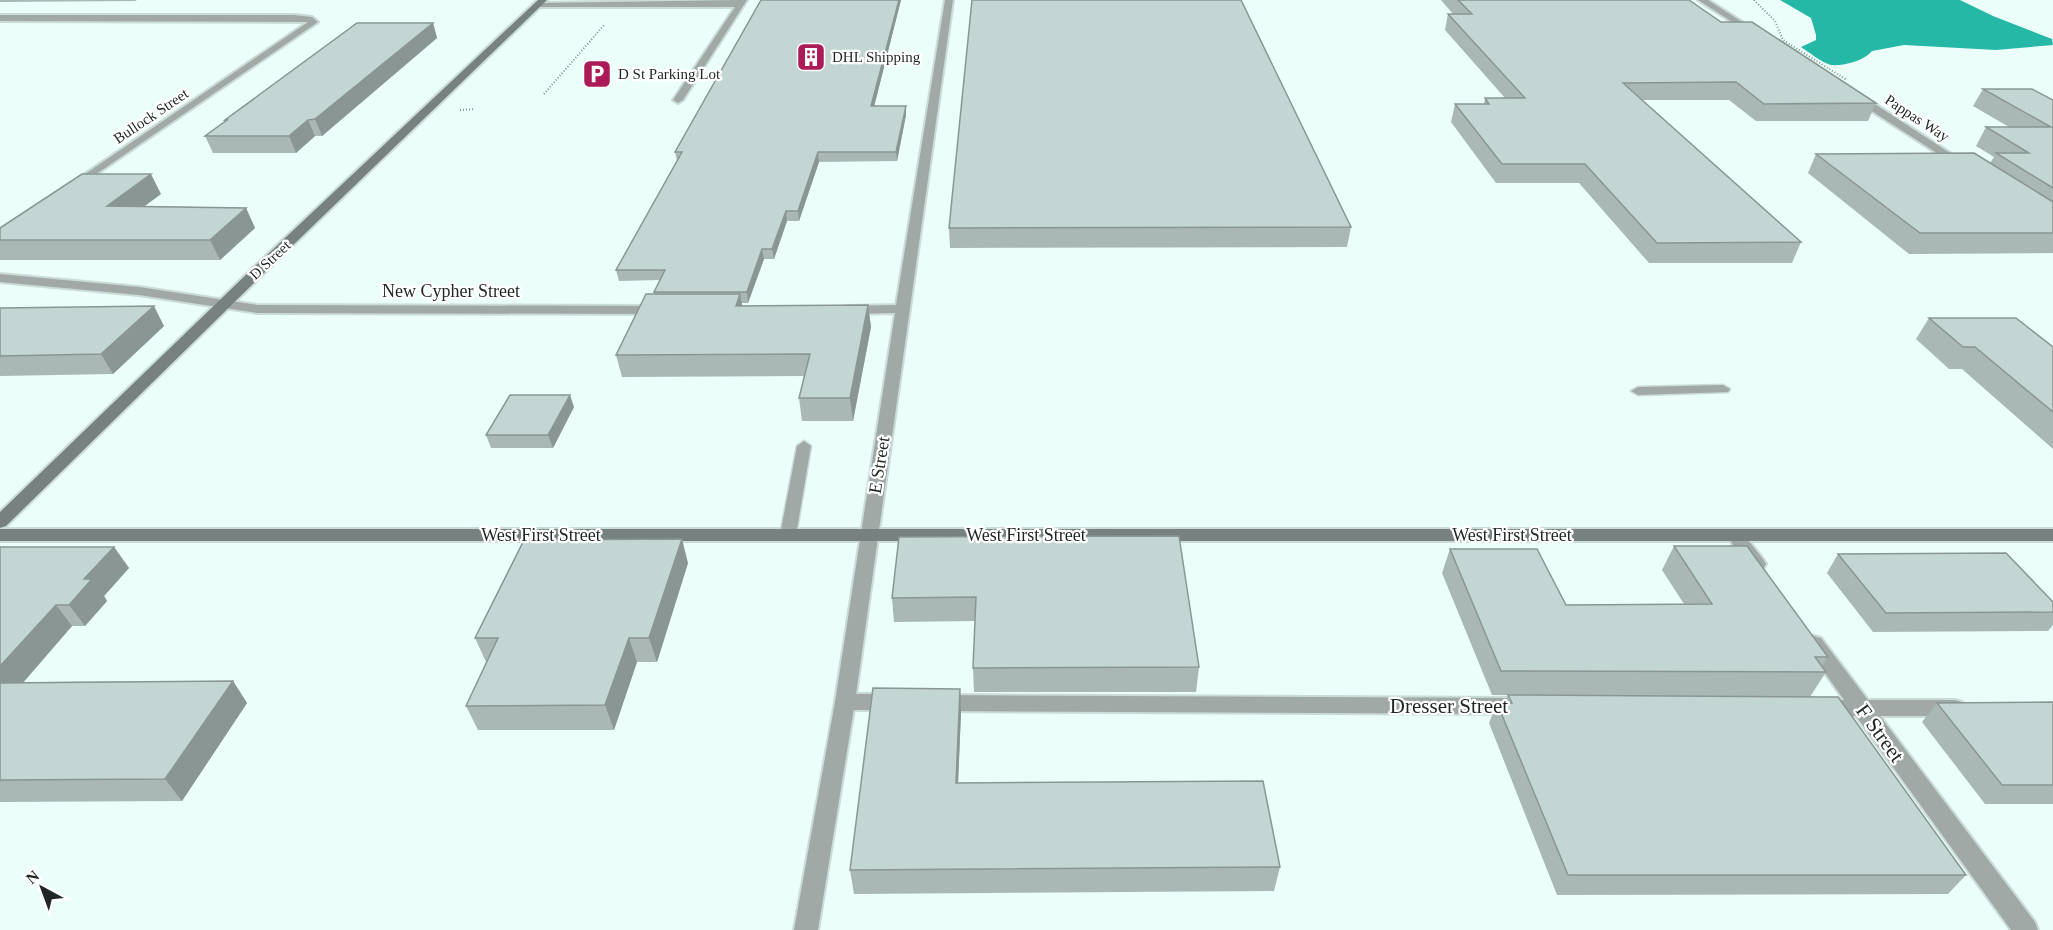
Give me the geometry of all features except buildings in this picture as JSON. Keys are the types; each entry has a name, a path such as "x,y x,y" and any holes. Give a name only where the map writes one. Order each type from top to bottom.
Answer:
{"main road":[{"name":"D Street","path":"0,522 224,304 541,2"},
{"name":"West First Street","path":"0,535 2053,535"}],"street":[{"name":"E Street","path":"806,930 845,702 949,0"},
{"path":"1702,0 1763,38"},
{"path":"541,2 742,2"},
{"path":"678,100 742,2"},
{"name":"Bullock Street","path":"0,18 311,20 314,23 68,190"},
{"name":"Pappas Way","path":"1852,94 1978,175"},
{"name":"New Cypher Street","path":"0,278 139,291 265,309 673,309"},
{"path":"838,310 903,309"},
{"path":"1735,535 1768,581"},
{"name":"F Street","path":"1802,626 2026,930"},
{"name":"Dresser Street","path":"845,702 1539,706"},
{"path":"1801,708 1969,708"}],"lane":[{"path":"1638,391 1723,389"},
{"path":"788,535 804,446"}],"path":[{"path":"544,94 608,21"},
{"path":"459,110 475,109"}],"shaded area":[{"path":"1780,0 1960,0 1993,16 2052,39 2053,45 1996,50 1904,45 1872,51 1864,58 1853,62 1831,65 1801,47 1816,40 1811,18"}],"place":[{"name":"DHL Shipping","path":"811,57"},
{"name":"D St Parking Lot","path":"597,74"}]}
